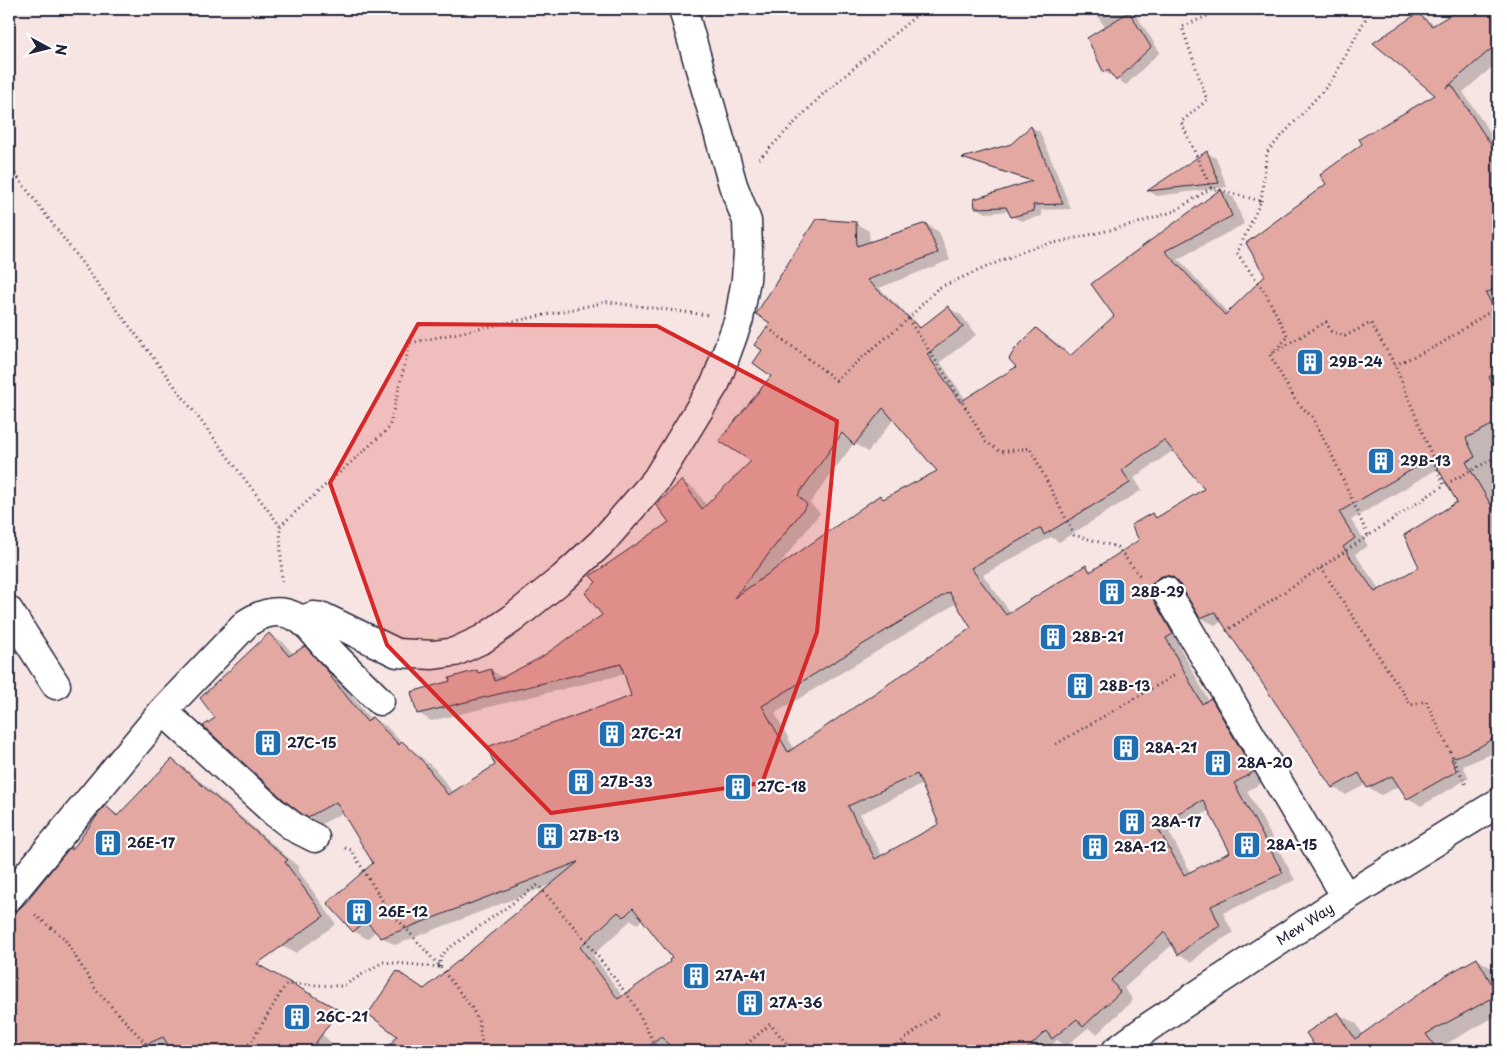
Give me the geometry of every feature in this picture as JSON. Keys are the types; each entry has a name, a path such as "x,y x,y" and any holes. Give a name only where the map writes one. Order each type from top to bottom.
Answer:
{"street":[{"path":"10,896 163,710 247,623 265,613 323,617 397,653 419,656 455,652 483,639 512,619 563,578 602,542 656,480 716,382 727,357 739,319 746,279 748,252 747,221 733,185 683,9"},
{"path":"1166,591 1346,897"},
{"path":"9,611 56,685"},
{"path":"293,616 380,701"},
{"path":"163,710 274,812 295,828 314,838"},
{"name":"Mew Way","path":"1116,1051 1150,1026 1346,897 1498,803"}],"path":[{"path":"733,185 823,94 924,9"},
{"path":"1211,188 1180,122 1207,100 1182,27 1223,9"},
{"path":"1270,355 1288,337 1266,294 1238,253 1260,201 1267,152 1331,82 1371,9"},
{"path":"9,166 280,526 293,616"},
{"path":"280,526 389,428 410,343 607,302 760,322 836,380 908,319 938,288 1028,250 1132,225 1175,212 1211,188 1260,201"},
{"path":"1493,197 1498,193"},
{"path":"1395,364 1439,345 1498,306"},
{"path":"908,319 952,385 986,442 1001,452 1030,448 1074,535 1117,547 1154,592 1166,591"},
{"path":"1270,355 1326,322 1331,331 1345,336 1371,323 1395,364 1444,485"},
{"path":"1270,355 1295,400 1312,417 1333,457 1368,536"},
{"path":"1056,744 1203,653 1321,568 1444,485 1498,456"},
{"path":"1321,568 1411,705 1426,701 1469,792"},
{"path":"314,838 351,850 385,905 440,967 477,1016 483,1051"},
{"path":"440,967 440,959 445,951 538,884 586,941 632,1001 658,1051"},
{"path":"10,896 64,938 96,990 153,1051"},
{"path":"241,1051 252,1041 286,984 342,986 383,962 440,967"},
{"path":"890,1051 941,1010"},
{"path":"740,1051 770,1024 793,1051"}],"highlighted area":[{"path":"418,324 657,326 837,421 817,632 762,783 551,813 387,645 330,483"}],"building":[{"path":"1460,9 1498,9 1498,43 1446,88 1452,85 1498,156 1498,287 1486,293 1498,317 1498,371 1489,377 1498,397 1498,422 1466,438 1475,457 1466,462 1498,517 1498,735 1481,746 1451,759 1457,771 1407,799 1392,776 1367,788 1359,773 1332,788 1215,612 1200,618 1179,583 1173,577 1166,575 1159,577 1152,584 1150,592 1173,634 1166,638 1202,704 1211,698 1254,772 1234,783 1283,873 1211,906 1220,926 1196,940 1178,955 1165,932 1111,980 1120,992 1083,1027 1077,1019 1052,1039 1046,1031 1025,1051 675,1051 661,1037 643,1051 385,1051 397,1036 368,1014 397,971 424,989 578,862 381,938 366,921 353,932 327,903 373,863 336,802 308,817 303,815 203,726 215,718 200,698 269,633 289,656 305,646 332,676 367,722 372,717 399,745 402,741 422,760 448,795 495,765 487,747 631,696 621,664 417,714 411,692 450,681 449,678 477,670 478,673 491,669 495,681 540,658 602,615 585,593 596,582 590,576 669,522 656,505 682,480 702,509 751,461 719,441 771,376 753,363 762,350 754,345 770,323 756,314 816,219 856,222 857,246 926,223 938,253 867,280 920,328 948,306 963,327 927,354 960,402 1016,367 1009,359 1015,349 1036,328 1070,356 1114,316 1091,284 1221,189 1232,216 1165,251 1225,315 1265,276 1246,243 1326,184 1320,175 1362,144 1359,139 1435,95 1373,43 1418,13 1432,26","holes":["883,408 937,471 883,499 880,495 734,598 807,505 798,495 842,433 854,445","1164,440 1204,489 1156,518 1152,513 1131,525 1139,540 1090,572 1086,565 1006,615 971,568 1041,528 1044,535 1130,483 1122,470","1432,458 1457,502 1404,535 1419,567 1375,592 1343,547 1355,538 1339,512","949,592 971,628 788,752 762,706","917,774 939,824 875,859 848,806","1203,800 1230,852 1184,875 1156,825","633,908 672,958 669,960 670,962 618,999 580,947 618,912 624,917"]},
{"path":"1129,12 1151,47 1116,81 1108,69 1104,73 1087,38"},
{"path":"1031,126 1063,204 1033,205 1034,211 1011,217 1006,207 975,208 974,199 1032,181 962,158 1011,144"},
{"path":"1207,151 1219,183 1147,191"},
{"path":"172,759 288,860 285,862 324,916 257,964 339,1010 310,1051 172,1051 163,1037 131,1051 9,1051 9,919 30,898 70,847 72,850 105,805 117,816"},
{"path":"1477,958 1498,995 1426,1034 1438,1051 1318,1051 1306,1033 1338,1012 1355,1039 1443,977"}],"place":[{"name":"29B-24","path":"1310,362"},
{"name":"29B-13","path":"1381,461"},
{"name":"28B-29","path":"1112,592"},
{"name":"28B-21","path":"1053,637"},
{"name":"28B-13","path":"1080,686"},
{"name":"27C-21","path":"612,734"},
{"name":"27C-15","path":"268,743"},
{"name":"28A-21","path":"1126,748"},
{"name":"28A-20","path":"1218,763"},
{"name":"27B-33","path":"581,782"},
{"name":"27C-18","path":"738,787"},
{"name":"28A-17","path":"1132,822"},
{"name":"27B-13","path":"550,836"},
{"name":"26E-17","path":"108,843"},
{"name":"28A-15","path":"1247,845"},
{"name":"28A-12","path":"1095,847"},
{"name":"26E-12","path":"359,912"},
{"name":"27A-41","path":"696,976"},
{"name":"27A-36","path":"750,1003"},
{"name":"26C-21","path":"297,1017"}]}
